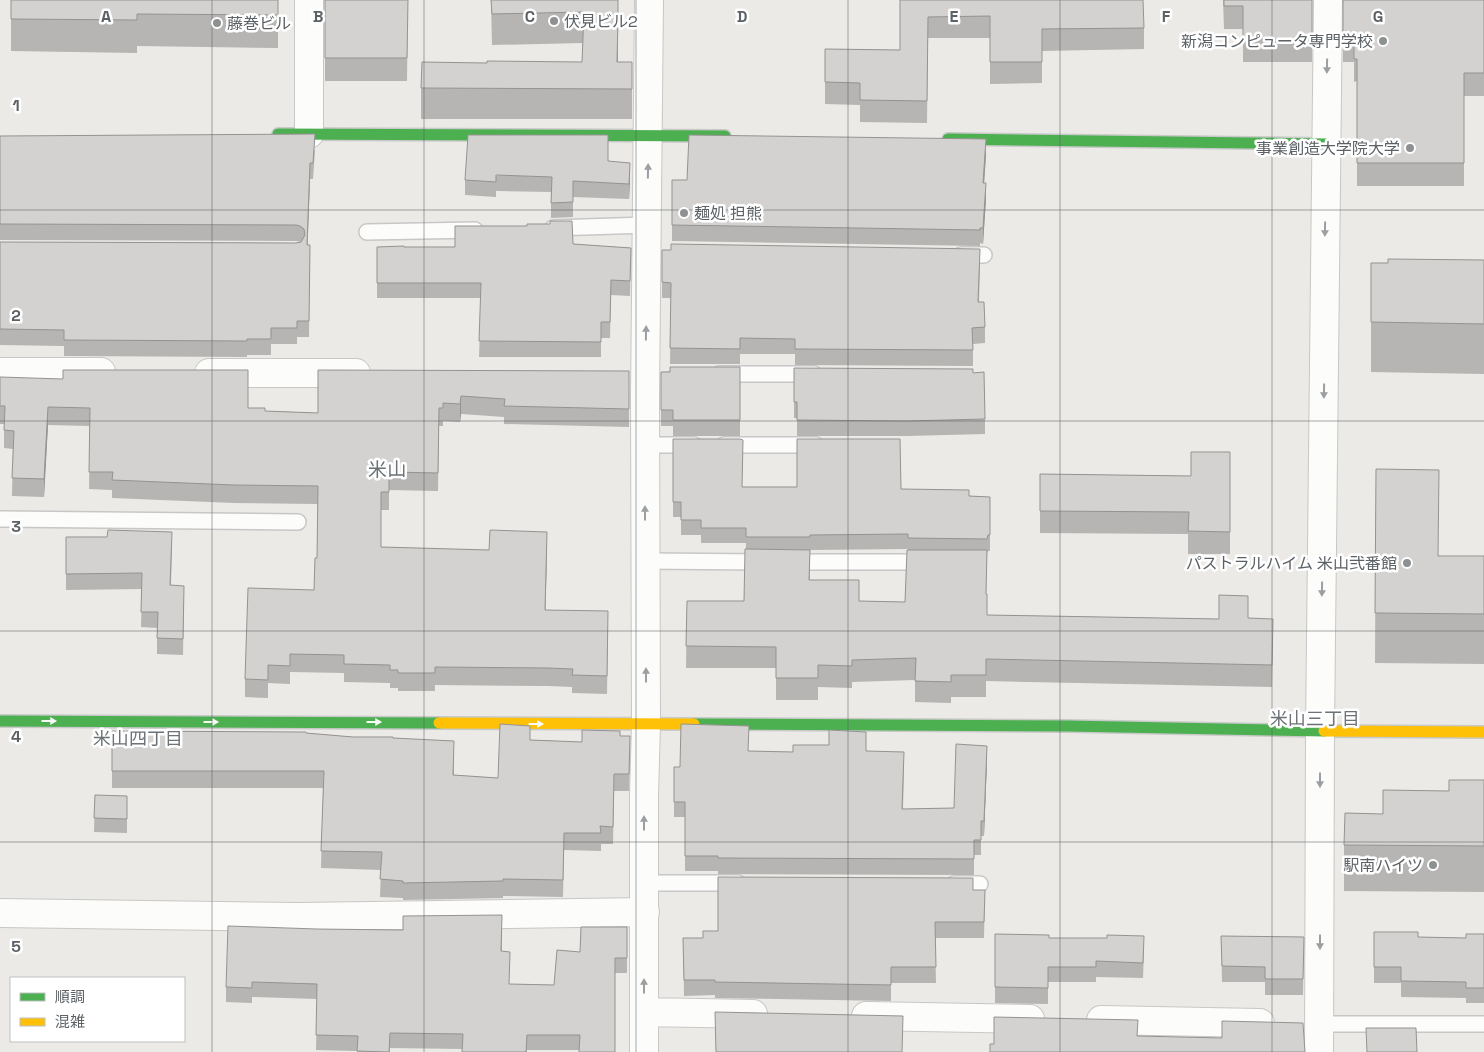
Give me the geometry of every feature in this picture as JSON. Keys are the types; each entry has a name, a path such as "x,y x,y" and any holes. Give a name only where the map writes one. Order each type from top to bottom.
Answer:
{"street":[{"path":"309,0 309,134"},
{"path":"644,1052 646,561 642,374 650,242 648,135 649,0"},
{"path":"1319,1052 1300,1024 1320,731 1328,0"},
{"path":"269,134 738,136"},
{"path":"937,139 1326,144"},
{"path":"0,372 129,372"},
{"path":"189,373 377,373"},
{"path":"0,721 1068,726 1484,732"},
{"path":"0,913 299,917 645,912"},
{"path":"644,1012 774,1014"},
{"path":"843,1016 1051,1019"},
{"path":"1081,1020 1300,1024"}],"lane":[{"path":"541,228 650,242"},
{"path":"367,232 492,229"},
{"path":"944,254 984,255"},
{"path":"705,374 833,374"},
{"path":"645,445 834,445"},
{"path":"0,519 298,522"},
{"path":"646,561 945,562"},
{"path":"644,883 753,883"},
{"path":"941,884 980,884"},
{"path":"1300,1024 1484,1024"}],"building":[{"path":"11,0 278,0 278,15 137,14 137,20 11,19"},
{"path":"325,0 408,0 407,58 325,58"},
{"path":"491,0 618,0 617,62 632,62 632,89 421,88 422,62 582,62 584,12 492,14"},
{"path":"900,0 1143,0 1144,28 1042,29 1042,62 990,62 990,16 928,17 927,101 860,100 860,83 825,82 825,49 900,50"},
{"path":"1224,0 1312,0 1312,39 1243,39 1243,6 1224,6"},
{"path":"1343,0 1484,0 1484,73 1464,73 1464,163 1357,163 1357,59 1354,59 1354,40 1343,39"},
{"path":"315,134 313,163 310,163 307,245 310,245 309,321 297,321 297,328 271,328 271,339 247,339 247,341 64,340 64,330 0,329 0,242 296,243 301,242 305,235 304,229 296,225 0,224 0,136"},
{"path":"468,135 608,135 608,161 630,163 629,184 573,181 573,202 551,203 552,177 496,175 496,182 465,180"},
{"path":"689,135 986,139 983,183 986,183 983,228 980,228 980,230 672,225 672,180 687,180"},
{"path":"550,221 572,221 573,244 631,248 630,281 611,280 610,322 601,322 601,342 479,341 481,283 377,283 377,247 455,247 455,226 527,226 527,224 550,224"},
{"path":"671,244 980,249 978,302 984,302 985,327 972,328 973,350 795,349 795,339 740,338 740,349 670,348 671,283 662,282 662,250 671,250"},
{"path":"1388,259 1484,260 1484,324 1371,322 1371,263 1388,263"},
{"path":"670,367 740,367 740,420 673,420 673,410 661,410 661,372 670,372"},
{"path":"794,368 973,369 973,373 984,372 985,419 907,421 797,420 797,402 794,402"},
{"path":"63,370 248,370 248,408 265,408 265,411 318,413 318,370 629,371 629,409 504,406 505,399 461,396 460,404 443,403 443,408 439,408 438,473 389,472 389,492 381,492 381,547 489,550 490,530 547,532 545,610 608,611 607,676 572,675 573,669 548,668 435,667 435,673 398,673 398,670 390,670 390,665 344,664 344,655 290,654 290,666 268,665 268,680 245,679 248,588 314,590 315,558 317,558 318,486 112,480 113,472 89,472 90,408 48,407 44,479 12,478 14,431 4,430 5,406 0,406 0,377 63,379"},
{"path":"673,439 743,440 742,487 797,487 797,439 900,439 901,489 969,490 969,496 990,497 990,535 988,535 987,539 908,538 908,534 746,537 746,528 701,528 701,520 681,520 681,502 673,502"},
{"path":"1191,452 1230,452 1230,532 1188,531 1189,512 1040,511 1040,474 1191,476"},
{"path":"1376,469 1439,470 1438,556 1484,556 1484,614 1375,613"},
{"path":"108,530 172,532 170,585 184,586 183,639 157,638 158,612 141,612 142,573 66,574 66,537 107,537"},
{"path":"745,549 810,550 809,580 859,580 859,601 905,602 907,550 987,550 987,615 1219,619 1219,595 1248,596 1248,618 1273,619 1272,665 986,659 986,675 951,675 951,682 915,681 916,658 852,660 852,666 818,665 818,678 776,678 776,647 686,646 687,601 744,601"},
{"path":"500,724 530,726 530,740 582,742 582,730 620,731 620,736 630,736 629,774 614,774 613,827 600,826 601,833 564,833 563,880 503,879 503,881 403,883 403,881 380,879 382,852 321,851 324,771 112,771 112,731 306,732 353,737 393,737 454,741 453,775 498,778"},
{"path":"681,724 749,726 748,751 793,752 793,745 829,745 829,730 866,732 866,751 904,752 902,809 954,808 956,744 987,746 984,821 981,821 981,840 974,840 974,859 718,858 718,856 685,856 685,802 674,802 674,767 680,767"},
{"path":"1449,780 1484,780 1484,846 1344,845 1345,813 1383,814 1383,790 1449,791"},
{"path":"95,795 127,796 127,819 94,818"},
{"path":"718,877 973,878 973,890 985,890 984,922 935,922 936,967 891,967 891,985 684,980 683,938 703,938 703,931 718,931"},
{"path":"502,915 501,951 510,952 509,984 554,985 557,950 580,952 581,927 627,927 627,958 615,958 615,1052 579,1052 580,1035 527,1035 526,1052 462,1052 463,1034 390,1033 389,1052 357,1051 358,1036 316,1035 317,984 252,982 252,988 226,987 228,926 403,930 403,916"},
{"path":"1374,932 1418,932 1418,937 1466,938 1466,934 1484,934 1484,988 1466,988 1466,982 1401,981 1401,967 1374,967"},
{"path":"995,934 1049,935 1049,938 1107,938 1107,935 1144,936 1143,963 1096,961 1096,967 1048,967 1048,988 995,987"},
{"path":"1221,936 1304,937 1303,979 1265,979 1265,967 1222,966"},
{"path":"715,1012 903,1016 902,1052 716,1052"},
{"path":"994,1017 1138,1020 1137,1036 1222,1038 1222,1021 1303,1023 1305,1052 990,1052 990,1044 994,1044"},
{"path":"1366,1028 1416,1028 1417,1052 1367,1052"}],"traffic: fast":[{"path":"278,134 725,136"},
{"path":"948,139 1326,144"},
{"path":"0,721 439,723"},
{"path":"694,724 1068,726 1324,731"}],"traffic: slow":[{"path":"439,723 694,724"},
{"path":"1324,731 1484,732"}],"place":[{"name":"伏見ビル2","path":"554,21"},
{"name":"藤巻ビル","path":"217,23"},
{"name":"新潟コンピュータ専門学校","path":"1383,41"},
{"name":"事業創造大学院大学","path":"1410,148"},
{"name":"麺処 担熊","path":"684,213"},
{"name":"パストラルハイム 米山弐番館","path":"1407,563"},
{"name":"駅南ハイツ","path":"1433,865"}],"district":[{"name":"米山","path":"387,469"},
{"name":"米山三丁目","path":"1315,719"},
{"name":"米山四丁目","path":"138,739"}]}
